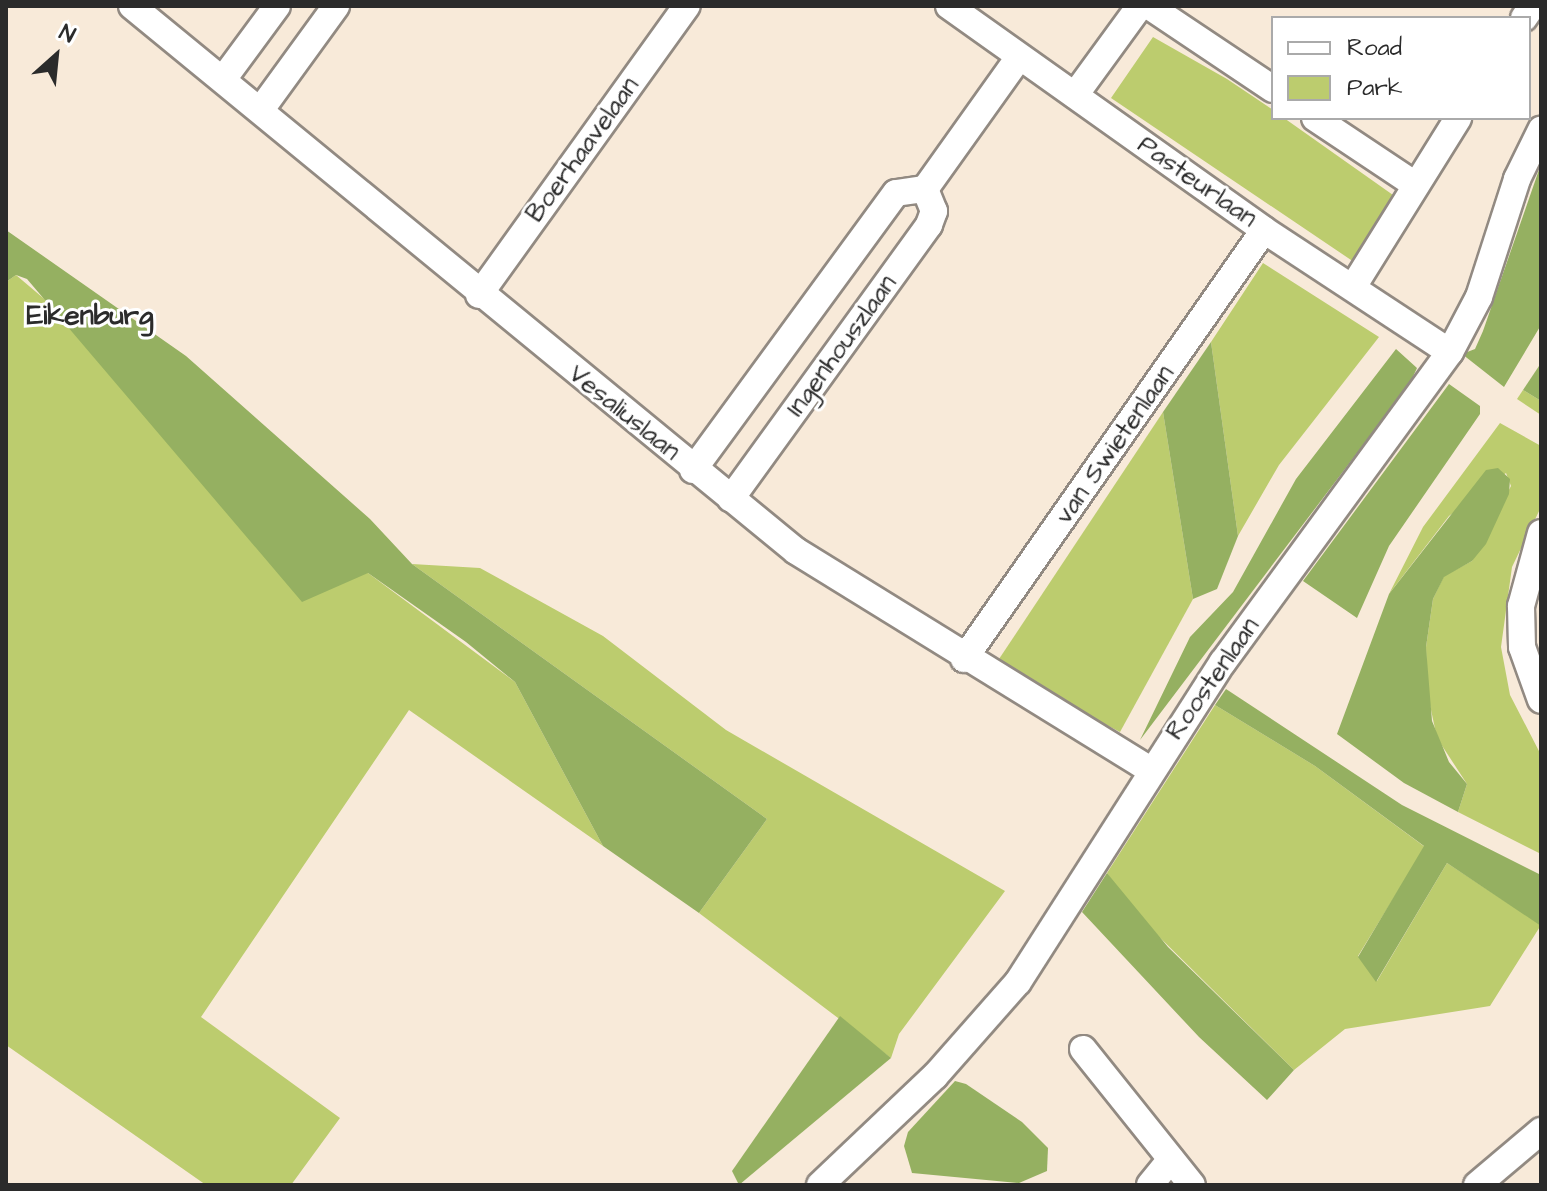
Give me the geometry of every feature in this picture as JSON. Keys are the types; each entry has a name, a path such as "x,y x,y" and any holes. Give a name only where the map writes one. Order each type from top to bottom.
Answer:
{"street":[{"name":"Vesaliuslaan","path":"132,6 262,108 479,295 796,551 964,659 1151,770"},
{"path":"224,78 277,6"},
{"path":"262,108 336,6"},
{"name":"Boerhaavelaan","path":"479,295 687,6"},
{"name":"Pasteurlaan","path":"949,6 1264,230 1450,352"},
{"path":"1075,95 1140,6"},
{"path":"1149,6 1271,88"},
{"path":"925,189 1019,57"},
{"path":"1318,120 1414,184"},
{"path":"1353,287 1414,184 1457,120"},
{"name":"Roostenlaan","path":"830,1182 999,1006 1223,662 1450,352 1479,297 1517,179 1541,130"},
{"name":"Ingenhouszlaan","path":"693,470 896,193 925,189 934,211 929,225 731,499"},
{"name":"van Swietenlaan","path":"964,659 1264,230"},
{"path":"1541,533 1521,606 1522,647 1541,700"},
{"path":"1083,1049 1192,1185"},
{"path":"1477,1185 1541,1131"},
{"path":"1150,1185 1171,1159"}],"green space":[{"path":"1153,37 1227,79 1271,109 1271,120 1287,120 1393,195 1354,262 1111,98"},
{"path":"1541,164 1541,325 1504,387 1462,354 1475,349 1483,331"},
{"path":"6,230 186,356 370,519 412,564 767,819 699,913 603,846 515,682 466,642 368,573 302,602 27,279 16,275 6,282"},
{"path":"1263,263 1379,337 1279,465 1238,536 1211,342"},
{"path":"16,275 368,573 515,682 603,846 409,710 201,1017 340,1118 291,1185 206,1185 6,1045 6,282"},
{"path":"1211,342 1238,536 1217,589 1193,599 1163,412"},
{"path":"1396,349 1417,368 1410,383 1140,740 1190,637 1233,592 1296,479"},
{"path":"1541,363 1541,401 1523,390"},
{"path":"1449,384 1480,406 1480,414 1389,546 1357,618 1303,581"},
{"path":"1523,390 1541,401 1541,415 1517,399"},
{"path":"1163,412 1193,599 1120,732 1045,693 999,659"},
{"path":"1500,423 1541,446 1541,507 1512,567 1501,647 1510,695 1541,755 1541,854 1458,812 1467,784 1437,738 1427,691 1426,647 1433,599 1444,576 1472,561 1511,486 1506,473 1449,516 1389,594 1423,527"},
{"path":"1498,468 1510,479 1509,494 1486,544 1472,561 1444,577 1433,599 1426,647 1432,721 1449,762 1467,784 1458,812 1404,783 1337,734 1389,594 1486,470"},
{"path":"412,564 480,568 603,636 726,730 1005,891 899,1034 891,1058 699,913 767,819"},
{"path":"1226,689 1402,805 1541,875 1541,926 1447,863 1376,982 1358,957 1424,846 1315,766 1215,705"},
{"path":"1215,705 1315,766 1425,847 1358,956 1377,981 1447,863 1541,925 1490,1006 1345,1029 1294,1070 1130,908 1107,873"},
{"path":"1107,873 1168,947 1294,1070 1267,1100 1199,1037 1082,912"},
{"path":"840,1016 891,1058 739,1185 732,1171"},
{"path":"955,1081 966,1084 1022,1122 1048,1148 1047,1171 1019,1183 912,1173 904,1146 908,1132"}],"district":[{"name":"Eikenburg","path":"90,316"}]}
